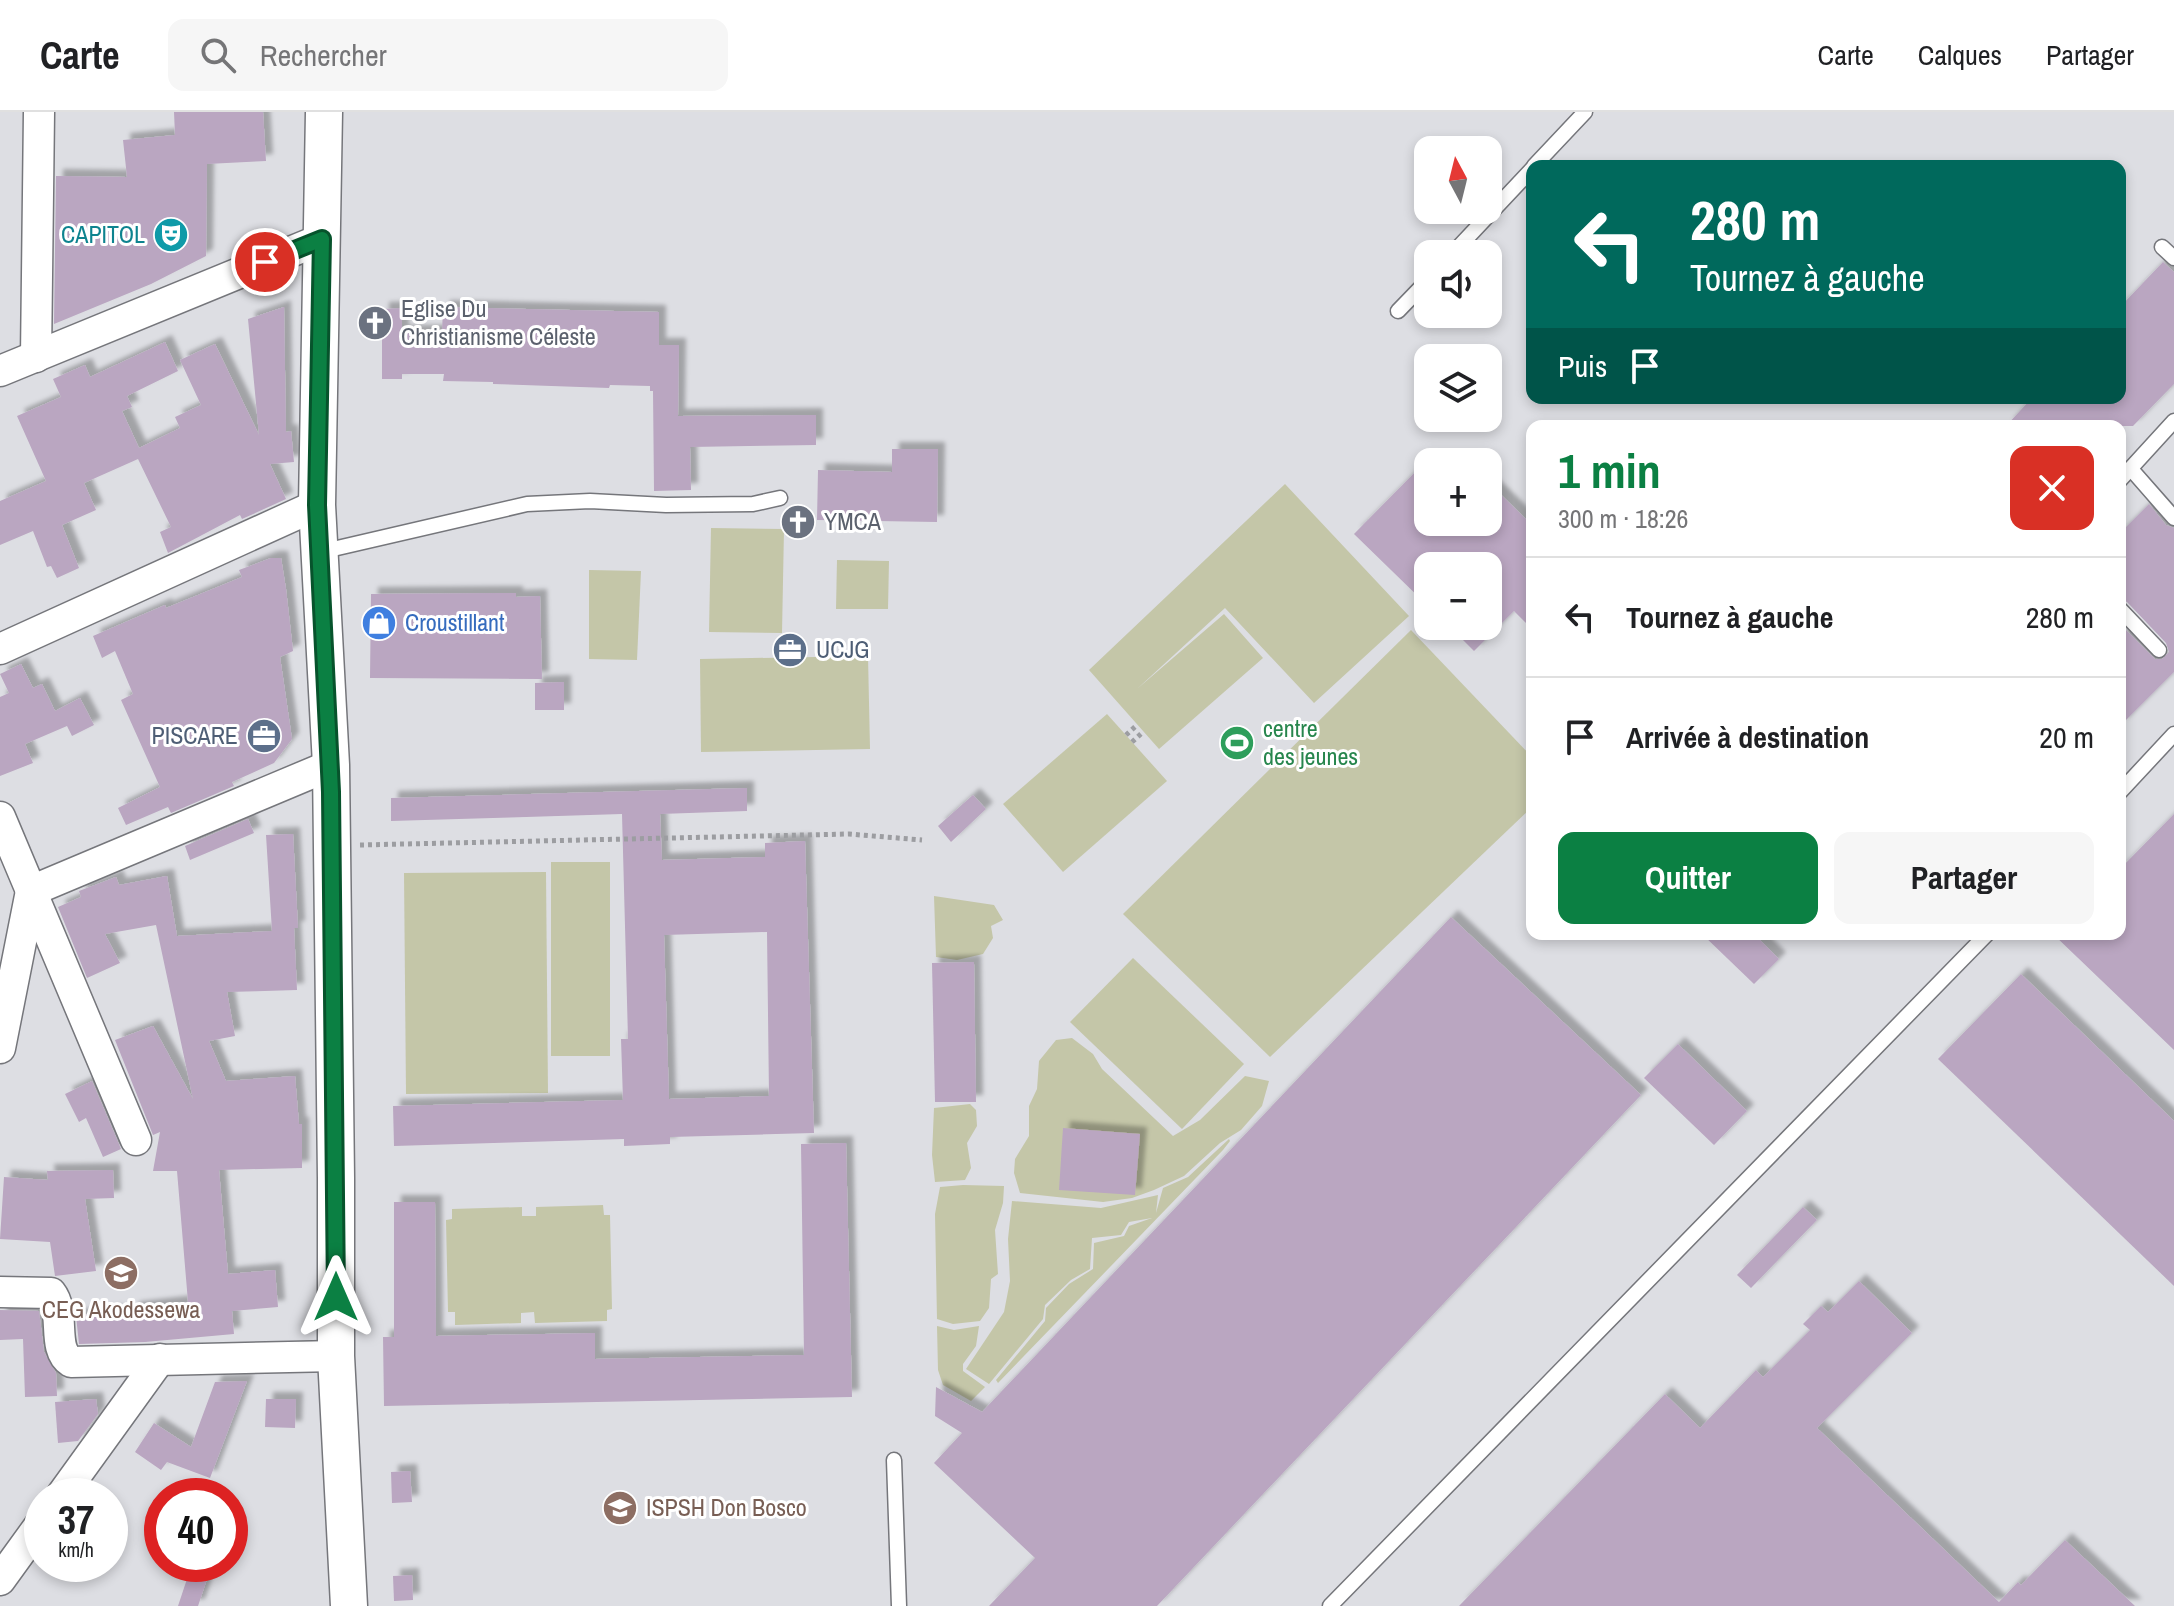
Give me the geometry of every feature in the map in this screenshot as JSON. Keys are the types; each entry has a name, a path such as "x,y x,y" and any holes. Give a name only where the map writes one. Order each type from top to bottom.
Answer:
{"street":[{"path":"36,357 39,112"},
{"path":"324,112 317,505 331,765 336,1356 349,1606"},
{"path":"0,371 322,239"},
{"path":"0,649 317,505"},
{"path":"31,891 331,765"},
{"path":"0,817 136,1140"},
{"path":"0,1048 31,891"},
{"path":"0,1292 51,1293 58,1304 63,1354 71,1362 336,1356"},
{"path":"74,1478 160,1359"},
{"path":"0,1580 24,1547"}],"lane":[{"path":"1540,160 1585,112"},
{"path":"1465,240 1526,175"},
{"path":"2162,247 2174,258"},
{"path":"1398,311 1414,294"},
{"path":"2126,473 2174,421"},
{"path":"2126,475 2174,518"},
{"path":"320,552 527,504 590,501 666,505 753,504 780,498"},
{"path":"2126,615 2159,650"},
{"path":"2126,786 2174,734"},
{"path":"1330,1606 1981,940"},
{"path":"894,1460 899,1606"}],"path":[{"path":"1126,735 1137,725"},
{"path":"1132,742 1143,732"},
{"path":"333,846 849,834 922,840"}],"green space":[{"path":"1285,484 1409,616 1314,703 1225,608 1137,689 1224,614 1263,658 1159,749 1089,670"},
{"path":"711,528 784,529 782,633 709,632"},
{"path":"837,560 889,561 888,609 836,609"},
{"path":"589,570 641,571 637,660 589,659"},
{"path":"1411,630 1414,640 1421,640 1526,751 1526,813 1270,1057 1123,914"},
{"path":"868,656 870,749 701,752 700,659"},
{"path":"1107,714 1167,781 1063,872 1003,804"},
{"path":"551,862 610,862 610,1056 551,1056"},
{"path":"546,872 548,1093 406,1094 404,873"},
{"path":"934,896 994,905 1003,920 991,926 993,938 983,954 957,960 936,957"},
{"path":"1133,958 1244,1064 1182,1129 1070,1022"},
{"path":"1072,1038 1093,1054 1102,1069 1173,1136 1200,1120 1245,1076 1269,1081 1262,1106 1241,1130 1220,1143 1184,1176 1132,1198 1103,1202 1020,1193 1014,1173 1015,1159 1029,1136 1029,1106 1037,1089 1039,1061 1056,1040"},
{"path":"970,1104 976,1110 977,1126 967,1143 971,1168 965,1180 935,1182 932,1155 934,1108"},
{"path":"1229,1139 1223,1150 998,1383 996,1380 1045,1321 1046,1308 1069,1284 1093,1269 1094,1243 1124,1236 1129,1226 1152,1218 1129,1222 1121,1235 1092,1238 1090,1269 1071,1280 1045,1305 1043,1319 989,1384 966,1369 1004,1312 1010,1281 1008,1239 1012,1201 1101,1208 1158,1195 1156,1213 1163,1188 1188,1177"},
{"path":"1004,1186 1003,1203 995,1230 998,1274 991,1279 989,1308 980,1321 953,1324 937,1319 935,1214 940,1187"},
{"path":"603,1205 604,1215 610,1215 612,1309 607,1310 607,1321 535,1323 534,1312 521,1313 521,1323 455,1325 455,1312 448,1312 446,1220 452,1219 452,1209 522,1207 522,1216 536,1216 536,1207"},
{"path":"937,1326 954,1330 979,1326 976,1346 963,1364 963,1371 985,1387 971,1401 943,1385 938,1370"}],"building":[{"path":"174,112 263,112 266,161 207,164 206,256 151,284 54,324 56,176 127,177 123,140 175,135"},
{"path":"2163,262 2174,272 2174,384 2133,426 2126,426 2126,420 2012,420 2026,404 2126,404 2126,301"},
{"path":"284,307 286,432 291,431 294,462 270,464 286,499 242,519 240,515 168,553 160,532 171,527 138,459 84,483 96,510 62,525 79,568 57,578 51,566 47,567 33,531 0,545 0,501 46,481 17,416 61,397 53,379 85,365 90,377 165,342 178,371 127,396 132,407 122,411 139,448 180,428 175,417 201,405 180,360 215,344 259,435 248,319"},
{"path":"443,307 659,312 659,345 679,345 678,416 816,415 816,445 690,447 691,490 654,491 653,391 650,391 650,386 610,385 609,388 493,384 443,381 444,374 402,374 402,379 382,379 382,309 402,308 402,332 442,332"},
{"path":"892,449 938,449 937,522 817,520 818,470 892,472"},
{"path":"1414,473 1414,536 1502,536 1502,496 1526,519 1526,623 1514,611 1502,623 1502,552 1414,552 1414,592 1354,534"},
{"path":"2149,504 2166,525 2174,528 2174,672 2126,720 2126,630 2155,659 2162,659 2169,652 2166,643 2126,602 2126,527"},
{"path":"271,558 281,558 286,589 293,651 280,657 292,739 274,763 232,782 234,786 171,813 168,807 126,825 118,808 160,787 121,700 133,694 115,651 102,658 93,636 242,577 239,570"},
{"path":"516,593 516,597 540,596 542,679 370,678 371,594"},
{"path":"1463,640 1485,640 1474,651"},
{"path":"21,664 33,688 42,684 55,711 80,698 94,725 72,736 67,726 25,744 33,763 0,776 0,697 9,693 0,674"},
{"path":"564,682 564,710 535,710 535,683"},
{"path":"747,788 747,811 660,814 662,860 765,857 765,843 805,841 814,1133 670,1137 670,1144 624,1146 624,1139 394,1146 393,1106 623,1100 621,1039 628,1039 622,814 391,821 391,798","holes":["767,932 769,1096 669,1099 664,935"]},
{"path":"973,795 986,809 951,842 938,826"},
{"path":"2174,814 2174,1050 2059,940 2126,940 2126,863"},
{"path":"248,819 254,833 190,860 185,846"},
{"path":"293,834 298,928 294,928 297,990 227,992 235,1036 209,1041 226,1081 295,1076 299,1124 302,1124 302,1168 219,1170 228,1274 275,1270 278,1307 232,1311 234,1334 79,1344 76,1316 116,1311 116,1315 131,1316 135,1308 188,1302 177,1171 153,1171 160,1132 153,1135 115,1040 153,1026 193,1099 156,925 105,934 120,963 87,978 58,907 81,897 79,891 116,877 119,885 167,876 177,936 272,931 266,835"},
{"path":"1451,917 1641,1095 1157,1606 989,1606 1035,1558 934,1463 962,1433 935,1416 936,1387 982,1412"},
{"path":"1708,940 1760,940 1779,959 1754,984"},
{"path":"974,962 976,1102 935,1102 932,963"},
{"path":"2021,974 2174,1121 2174,1286 1938,1059"},
{"path":"1678,1044 1747,1111 1714,1145 1644,1078"},
{"path":"92,1081 121,1149 103,1157 86,1118 79,1122 65,1094"},
{"path":"1063,1128 1140,1134 1135,1195 1059,1190"},
{"path":"846,1143 852,1397 384,1406 383,1337 394,1337 394,1202 435,1202 436,1336 595,1333 595,1359 804,1355 801,1144"},
{"path":"113,1170 114,1198 85,1199 96,1271 55,1276 50,1242 0,1239 4,1177 48,1180 47,1171"},
{"path":"1803,1207 1817,1220 1751,1288 1737,1275"},
{"path":"1859,1281 1912,1333 1817,1428 1999,1602 2018,1582 2021,1585 2065,1540 2135,1606 1459,1606 1665,1394 1700,1428 1756,1370 1763,1377 1810,1330 1803,1324 1821,1306 1828,1312"},
{"path":"0,1310 39,1311 44,1352 56,1373 57,1396 25,1397 23,1339 0,1340"},
{"path":"247,1381 210,1478 167,1462 161,1470 135,1452 154,1423 191,1447 215,1382"},
{"path":"96,1399 98,1414 78,1441 58,1443 55,1402"},
{"path":"266,1399 296,1399 295,1428 265,1427"},
{"path":"410,1471 412,1502 392,1503 391,1472"},
{"path":"412,1575 413,1600 394,1601 393,1576"},
{"path":"186,1582 206,1582 198,1606 178,1606"}],"place":[{"name":"CAPITOL","path":"171,235"},
{"name":"Eglise Du Christianisme Céleste","path":"375,323"},
{"name":"YMCA","path":"798,522"},
{"name":"Croustillant","path":"379,623"},
{"name":"UCJG","path":"790,650"},
{"name":"PISCARE","path":"264,736"},
{"name":"centre des jeunes","path":"1237,743"},
{"name":"CEG Akodessewa","path":"121,1273"},
{"name":"ISPSH Don Bosco","path":"620,1508"}],"route":[{"path":"265,262 322,239 317,505 333,846 336,1297"}]}
